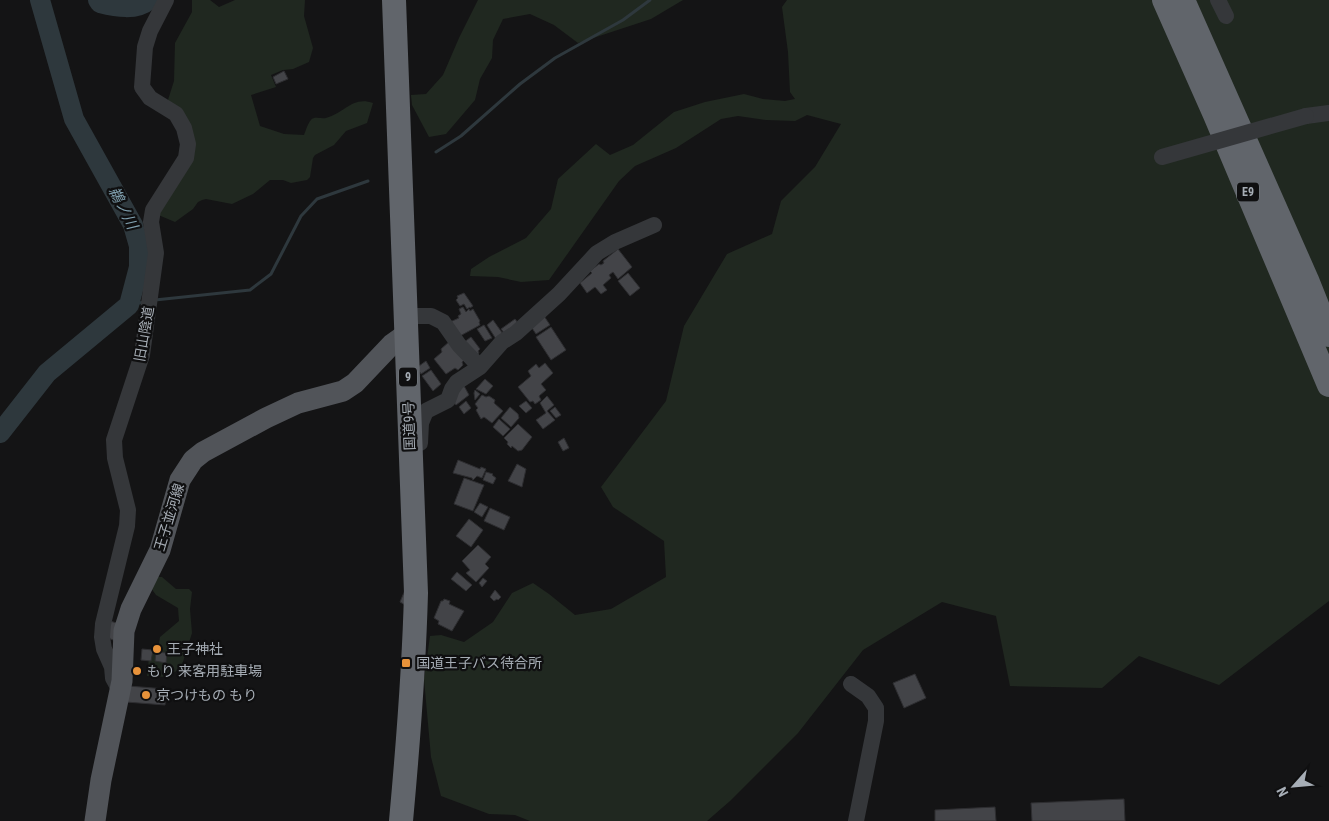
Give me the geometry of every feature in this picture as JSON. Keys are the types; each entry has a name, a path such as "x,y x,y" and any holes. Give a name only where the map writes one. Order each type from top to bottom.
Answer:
{"highway":[{"name":"国道9号","path":"394,0 416,593 408,744 400,821"},
{"name":"E9","path":"1164,0 1215,115 1329,385"},
{"name":"E9","path":"1183,0 1303,271 1329,335"}],"main road":[{"name":"王子並河線","path":"95,821 122,681 124,630 160,550 180,480 193,460 203,452 290,407 306,400 334,395 351,387 392,344 406,325"}],"street":[{"name":"旧山陰道","path":"120,690 115,685 112,667 104,649 102,637 103,624 127,526 128,510 114,458 114,440 142,355 156,253 150,222 153,210 186,158 188,144 184,128 176,114 150,98 142,87 145,47 150,31 166,0"},
{"path":"1218,0 1226,16"},
{"path":"1162,157 1306,116 1329,113"},
{"path":"410,457 419,452 421,423 426,411 448,400 457,382 480,367 502,342 516,333 559,294 597,253 614,242 654,225"},
{"path":"406,325 431,316 443,322 458,345 480,367"},
{"path":"851,684 868,696 876,708 876,721 856,821"}],"shaded area":[{"path":"192,0 210,0 219,7 235,0 305,0 304,16 313,48 309,62 271,75 276,87 251,95 260,126 284,134 304,135 312,119 333,116 354,103 366,101 373,103 367,123 346,131 334,145 315,155 310,177 307,180 291,183 283,180 270,180 253,194 232,204 206,199 202,200 175,222 156,214 192,158 167,103 174,81 175,43 192,12"},
{"path":"478,0 683,0 651,19 578,43 554,25 530,14 503,19 493,40 492,58 480,79 475,100 446,134 429,137 412,105 411,95 426,94 443,75"},
{"path":"787,0 1329,0 1329,601 1219,685 1139,656 1102,688 1010,686 996,616 942,602 863,650 798,733 730,801 707,821 530,821 515,815 489,814 441,796 431,757 424,679 430,636 441,635 464,642 493,622 512,593 533,583 575,615 611,609 666,577 664,541 613,507 601,487 666,401 684,326 727,254 772,234 781,201 815,167 841,124 807,115 795,121 766,120 738,116 721,119 676,148 635,166 619,181 549,280 521,282 498,277 470,276 471,269 489,257 526,238 551,209 558,179 596,144 610,155 633,145 674,112 705,102 744,94 763,99 785,101 795,99 790,92 788,52 782,7"},
{"path":"158,577 162,577 176,589 189,589 192,592 190,609 192,633 181,668 167,677 147,676 149,658 158,649 160,637 179,621 178,608 156,595 151,588"}],"building":[{"path":"284,71 288,79 276,84 273,77"},
{"path":"618,249 632,267 618,279 613,272 609,275 611,278 603,285 607,290 601,294 595,287 587,293 580,283 592,273 590,271 599,264 604,263 603,261"},
{"path":"628,273 640,288 630,296 618,281"},
{"path":"464,293 473,306 467,309 464,304 460,306 456,300 457,296"},
{"path":"463,307 466,312 469,309 470,311 473,309 480,321 480,325 460,336 450,322 459,318 458,316 461,314 459,309"},
{"path":"544,316 550,325 536,334 530,325"},
{"path":"515,319 518,323 504,333 501,329"},
{"path":"493,320 503,334 496,339 487,325"},
{"path":"484,325 492,338 485,341 477,329"},
{"path":"551,327 566,350 551,360 536,337"},
{"path":"471,337 480,349 479,353 474,357 463,343"},
{"path":"450,341 465,359 462,362 463,365 458,370 455,368 446,374 434,359"},
{"path":"426,361 430,368 421,374 418,369 419,366"},
{"path":"545,363 553,373 541,384 546,390 539,396 541,400 535,404 533,401 530,402 518,387 531,376 528,371 536,364 539,368"},
{"path":"431,370 441,384 433,391 422,376"},
{"path":"485,379 493,386 486,394 476,389"},
{"path":"463,384 469,395 456,405 452,400"},
{"path":"475,390 480,394 475,400 474,393"},
{"path":"482,395 489,396 495,400 494,403 503,411 492,423 484,417 481,419 476,410 478,408 475,404"},
{"path":"547,396 554,405 547,411 555,420 543,429 536,420 546,413 540,403"},
{"path":"466,401 471,408 464,414 459,407"},
{"path":"526,401 532,408 526,413 519,406"},
{"path":"510,407 518,414 519,418 511,427 501,418"},
{"path":"555,407 561,415 556,418 550,411"},
{"path":"499,419 510,429 503,436 493,427"},
{"path":"518,424 532,437 522,450 518,451 512,446 511,448 504,438"},
{"path":"564,438 569,448 563,451 558,442"},
{"path":"458,460 480,469 481,467 486,469 482,478 477,476 473,480 472,478 453,473"},
{"path":"517,464 526,469 522,487 508,481"},
{"path":"486,472 493,474 496,478 493,484 483,480"},
{"path":"464,478 484,485 473,511 454,504"},
{"path":"480,503 488,507 482,517 474,512"},
{"path":"490,508 510,517 504,530 484,521"},
{"path":"469,519 483,530 471,547 456,536"},
{"path":"478,545 491,557 485,564 489,568 476,582 466,573 470,570 462,561"},
{"path":"457,572 472,585 466,591 451,579"},
{"path":"483,578 487,581 482,587 479,583"},
{"path":"405,590 407,606 400,602"},
{"path":"495,590 501,597 494,601 490,597"},
{"path":"444,599 450,601 449,604 464,611 452,631 438,624 439,621 434,618 441,601"},
{"path":"110,621 120,624 116,641 105,637"},
{"path":"142,649 153,650 151,661 141,660"},
{"path":"156,652 167,653 166,663 155,661"},
{"path":"915,674 926,698 904,708 893,683"},
{"name":"京つけもの もり","path":"128,686 166,689 165,705 126,702"},
{"path":"1124,799 1125,821 1032,821 1031,803"},
{"path":"995,807 996,821 935,821 935,810"}],"waterway":[{"name":"鵜ノ川","path":"0,433 47,373 129,305 139,267 139,246 133,225 74,119 40,0"},
{"name":"鵜ノ川","path":"98,0 100,3 126,7 138,6 149,0"},
{"path":"436,152 461,136 520,84 555,58 623,20 650,0"},
{"path":"155,300 250,290 271,274 301,216 317,199 368,181"},
{"path":"129,305 144,302"}],"place":[{"name":"王子神社","path":"157,649"},
{"name":"国道王子バス待合所","path":"406,663"},
{"name":"もり 来客用駐車場","path":"137,671"},
{"name":"京つけもの もり","path":"146,695"}]}
